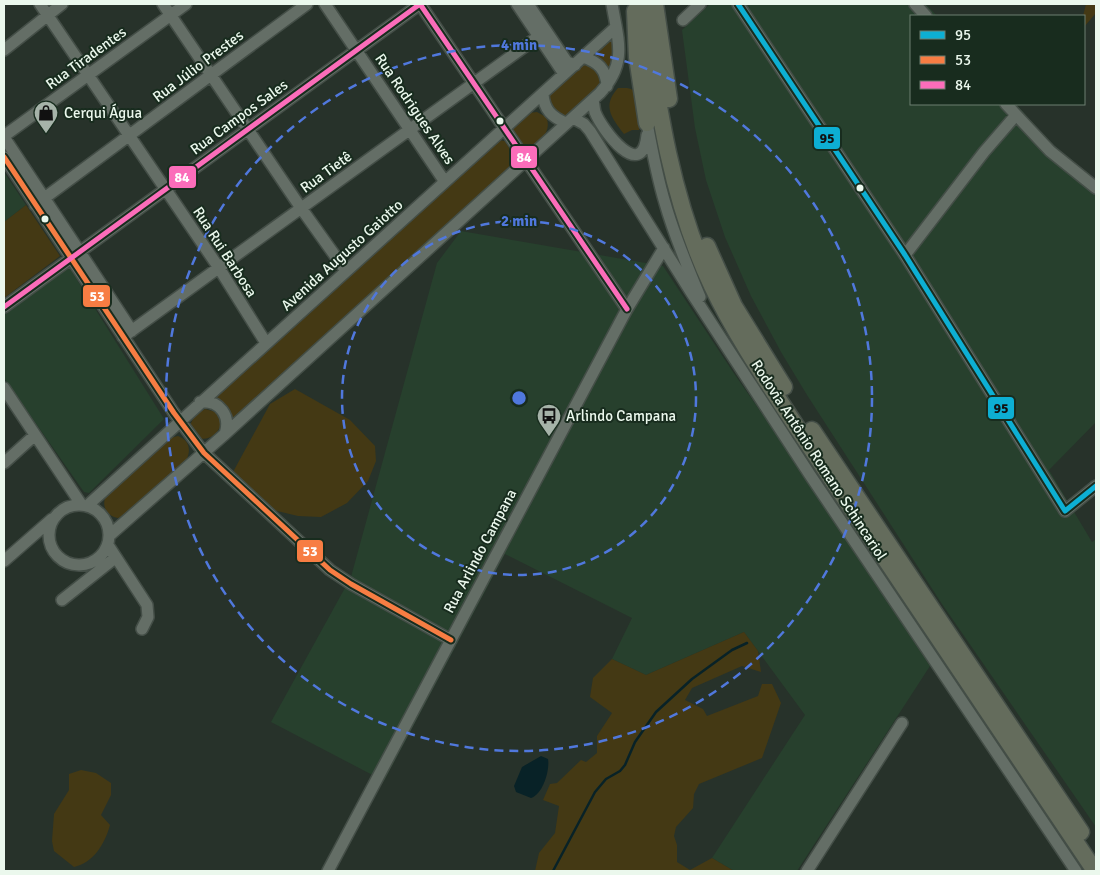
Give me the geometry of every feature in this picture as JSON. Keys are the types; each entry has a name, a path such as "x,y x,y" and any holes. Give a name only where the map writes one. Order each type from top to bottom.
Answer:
{"highway":[{"path":"635,4 638,57 648,123"},
{"name":"Rodovia Antônio Romano Schincariol","path":"643,4 673,179 688,226 712,286 752,358 798,429 1095,871"},
{"name":"Rodovia Antônio Romano Schincariol","path":"655,4 674,130 686,188 706,244 734,306 766,360 811,429 1096,854"}],"street":[{"name":"Rua Rui Barbosa","path":"40,4 219,268 266,343"},
{"path":"4,50 62,4"},
{"path":"163,4 301,208 346,271"},
{"name":"Rua Tiradentes","path":"4,137 186,4"},
{"name":"Rua Júlio Prestes","path":"40,202 307,4"},
{"name":"Rua Rodrigues Alves","path":"325,4 446,182"},
{"path":"420,4 626,309"},
{"name":"Rua Campos Sales","path":"4,307 420,4"},
{"path":"517,4 567,62 595,62 601,66 607,86"},
{"path":"528,4 564,74"},
{"path":"56,516 49,529 49,539 55,553 66,562 76,565 91,563 103,554 109,540 607,86 618,66 619,50 612,4"},
{"path":"682,20 700,4"},
{"path":"738,4 905,255 1065,512 1096,486"},
{"path":"915,4 925,15"},
{"name":"Avenida Augusto Gaiotto","path":"84,505 177,417 200,402 616,27"},
{"name":"Rua Tietê","path":"127,334 542,33"},
{"path":"543,94 543,103 548,113 555,118 584,124 590,131 804,466 1076,871"},
{"path":"593,100 594,110 598,118 626,153 634,155 644,148 648,123"},
{"path":"1007,105 1050,151 1096,188"},
{"path":"905,255 984,152 1016,115"},
{"path":"648,123 656,167 675,235 710,319"},
{"path":"4,137 40,202 127,334 177,417 204,453 330,570 351,584 451,640"},
{"path":"4,157 40,202"},
{"name":"Rua Arlindo Campana","path":"328,871 626,309 664,248"},
{"path":"4,388 84,505"},
{"path":"200,402 208,402 221,408 225,413 227,428 225,434"},
{"path":"4,463 35,435"},
{"path":"4,560 68,506 84,505 97,509 104,516 108,525 109,540 115,558 148,605 148,616 142,629"},
{"path":"62,600 115,558"},
{"path":"807,871 902,723"}],"shaded area":[{"path":"710,4 926,4 936,15 910,15 910,105 1017,105 1054,147 1096,180 1096,422 1049,470 1092,542 1096,539 1096,827 942,604 807,395 751,296 725,237 706,180 695,128 682,30"},
{"path":"1086,4 1096,4 1096,13 1085,26 1085,15 1083,15"},
{"path":"612,35 615,43 609,75 590,54"},
{"path":"584,65 592,67 599,74 600,87 569,117 560,118 547,99 568,74"},
{"path":"618,88 631,89 636,94 639,103 639,130 632,130 624,134 612,117 609,106 610,100"},
{"path":"537,112 546,117 548,128 543,138 525,152 510,128 529,113"},
{"path":"498,140 505,141 515,157 515,162 233,420 225,406 212,398"},
{"path":"4,172 26,205 4,222"},
{"path":"26,205 60,256 4,298 4,222"},
{"path":"461,231 663,266 930,666 797,871 734,871 712,858 805,715 744,632 646,675 612,659 632,618 505,554 384,781 271,722 351,577 437,263"},
{"path":"69,267 164,419 89,493 84,492 4,378 4,315"},
{"path":"295,389 350,420 375,446 376,461 368,481 347,503 321,517 298,516 273,510 233,472 270,404"},
{"path":"205,409 216,412 221,423 213,436 202,439 198,438 190,425 195,415"},
{"path":"178,436 187,442 189,452 187,459 125,515 118,518 108,513 104,503 106,496 170,438"},
{"path":"744,632 758,651 761,672 742,666 692,688 685,700 703,709 707,716 758,696 762,684 772,684 781,703 762,758 699,784 694,794 693,808 676,827 674,836 677,845 677,862 690,870 712,858 734,871 535,871 539,853 555,833 559,806 543,800 550,784 557,783 581,760 586,762 597,753 597,736 612,713 590,697 593,678 612,659 646,675"},
{"path":"81,770 96,773 111,783 111,795 101,815 110,825 105,839 97,852 81,865 74,867 54,851 52,841 54,814 69,790 69,774"}],"water":[{"path":"541,756 548,759 548,764 547,775 539,792 531,798 516,792 514,786 522,767"}],"waterway":[{"path":"553,871 595,792 606,779 620,771 625,765 635,742 656,712 692,679 732,650 747,643"}],"transit line":[{"name":"84","path":"4,307 420,4 627,309"},
{"name":"95","path":"738,4 905,255 1065,511 1096,486"},
{"name":"53","path":"4,157 174,413 204,453 330,570 351,584 451,640"}],"place":[{"name":"Cerqui Água","path":"46,134"},
{"name":"Arlindo Campana","path":"549,437"}]}
